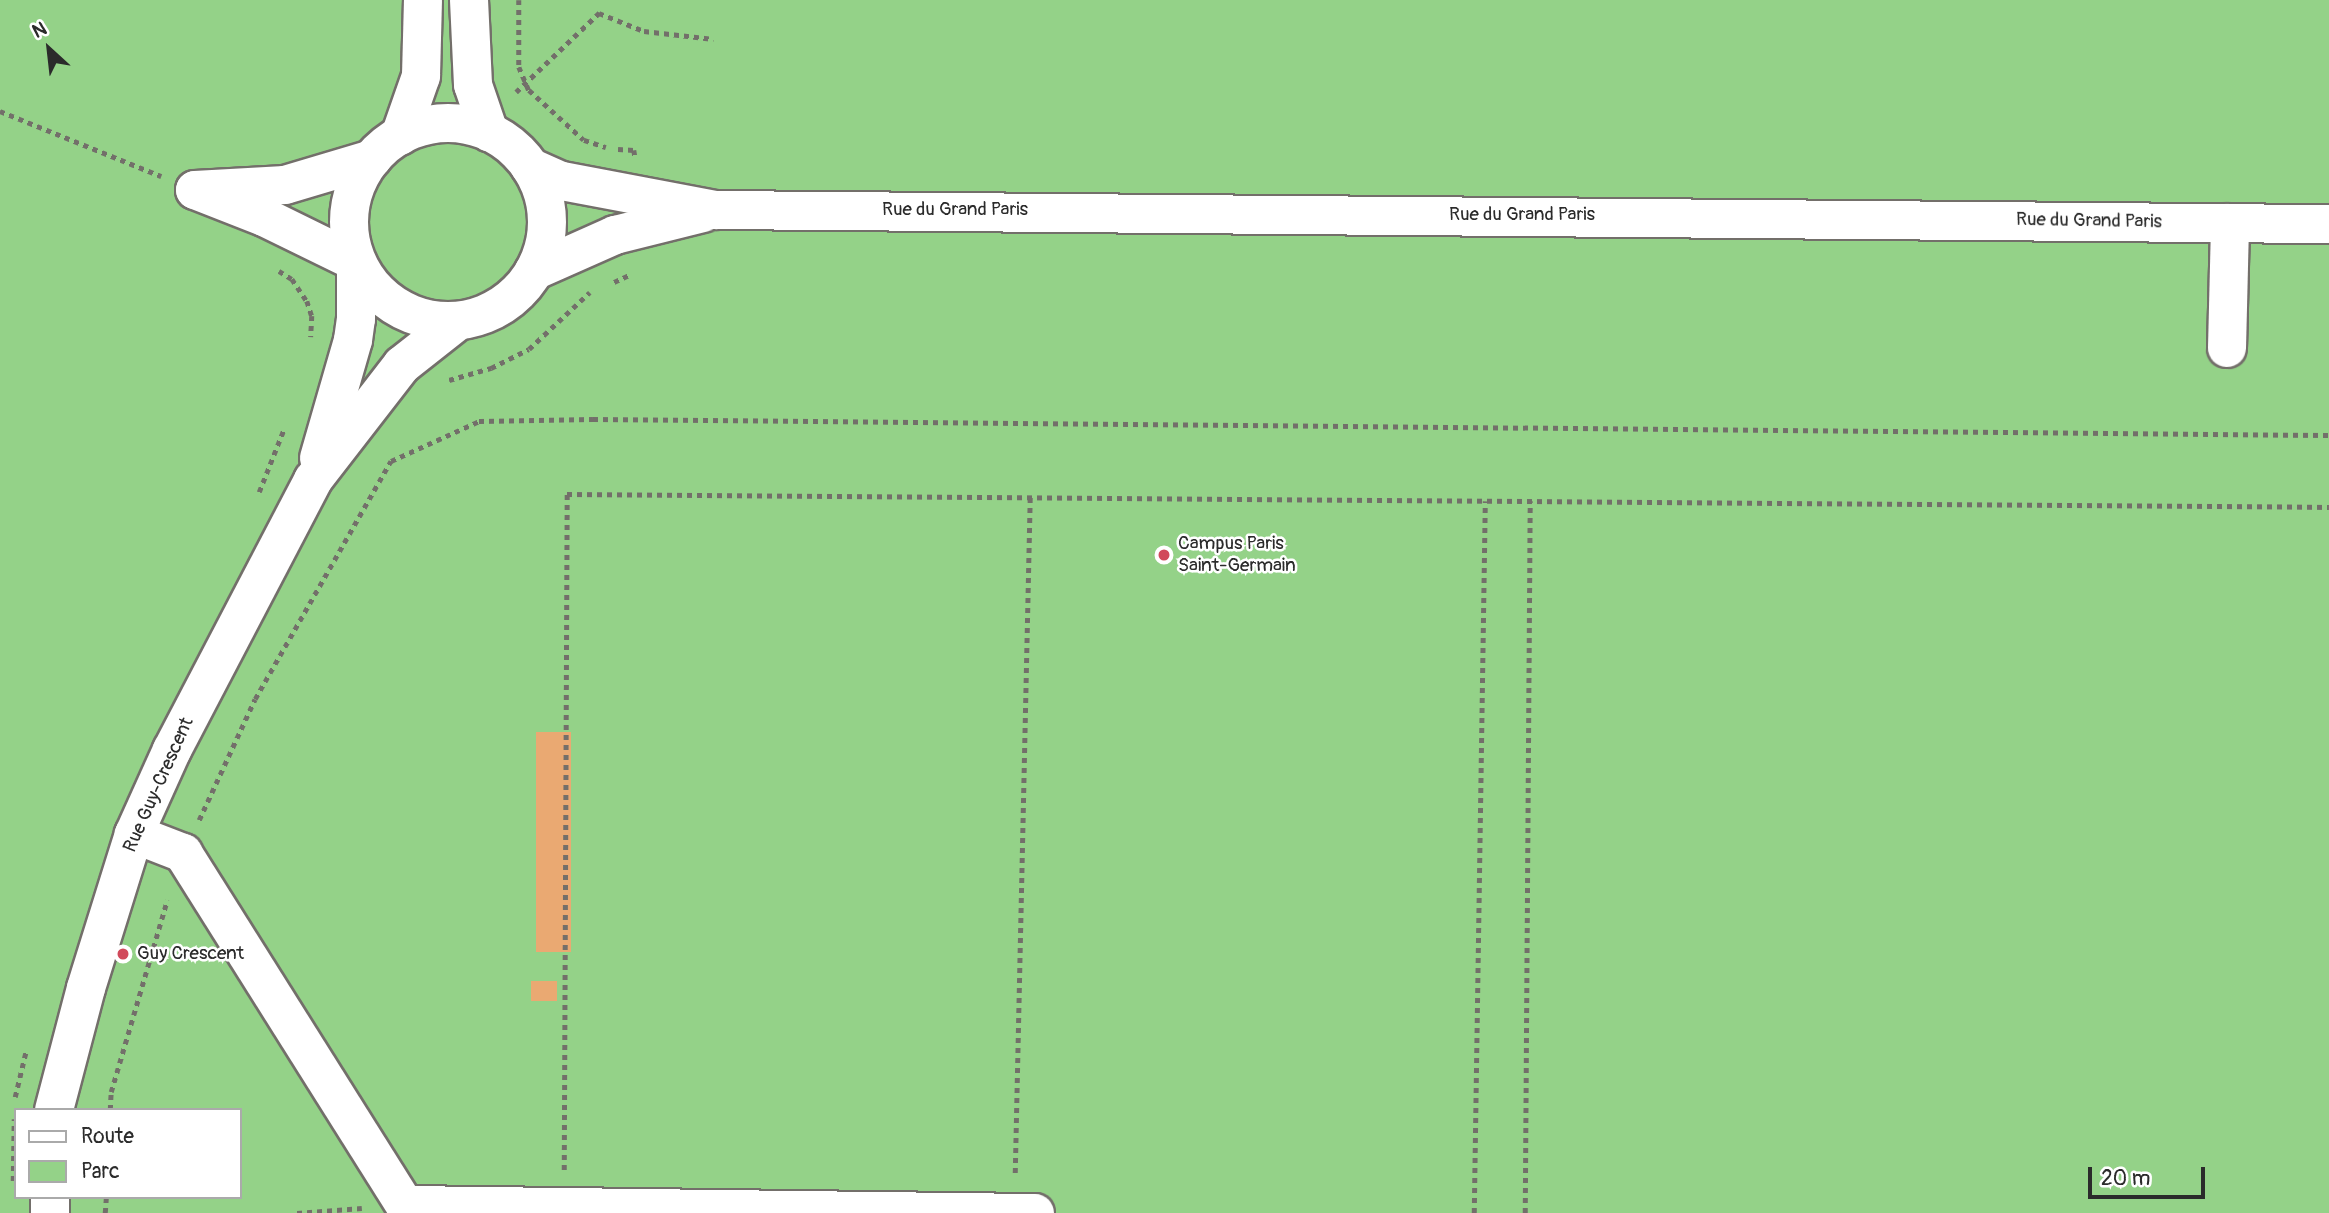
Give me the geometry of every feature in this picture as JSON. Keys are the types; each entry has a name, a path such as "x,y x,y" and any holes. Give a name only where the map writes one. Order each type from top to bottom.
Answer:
{"street":[{"path":"195,190 285,185 386,147 435,124 472,126 489,132 512,147 530,167 543,195 547,226 545,242 534,271 520,290 502,305 481,316 458,321 422,318 398,308 376,292 356,262 349,230 352,197 359,177 386,147 421,76 423,0"},
{"path":"469,0 473,85 489,132"},
{"name":"Rue du Grand Paris","path":"530,167 562,181 716,210 2329,224"},
{"path":"195,190 264,217 356,262"},
{"name":"Rue du Grand Paris","path":"534,271 615,235 716,210"},
{"path":"2227,348 2230,223"},
{"name":"Rue Guy-Crescent","path":"313,480 353,340 356,319 356,262"},
{"name":"Rue Guy-Crescent","path":"55,1108 79,1013 134,834 172,750 313,480 402,365 458,321"},
{"path":"134,834 183,853 405,1205 1035,1213"}],"path":[{"path":"516,93 599,13 643,31 713,39"},
{"path":"0,111 195,190"},
{"path":"110,1108 111,1091 183,853 255,699 391,461 479,421 593,419 2329,435"},
{"path":"563,1207 567,494 2329,507"},
{"path":"1015,1213 1030,497"},
{"path":"1474,1213 1485,501"},
{"path":"1525,1213 1531,501"},
{"path":"297,1213 405,1205"}],"green space":[{"name":"Campus Paris Saint-Germain","path":"0,0 2329,0 2329,1213 0,1213"}],"building":[{"path":"536,732 571,732 571,952 536,952"},
{"path":"531,981 557,981 557,1001 531,1001"}],"place":[{"name":"Campus Paris Saint-Germain","path":"1164,555"},
{"name":"Guy Crescent","path":"123,954"}]}
